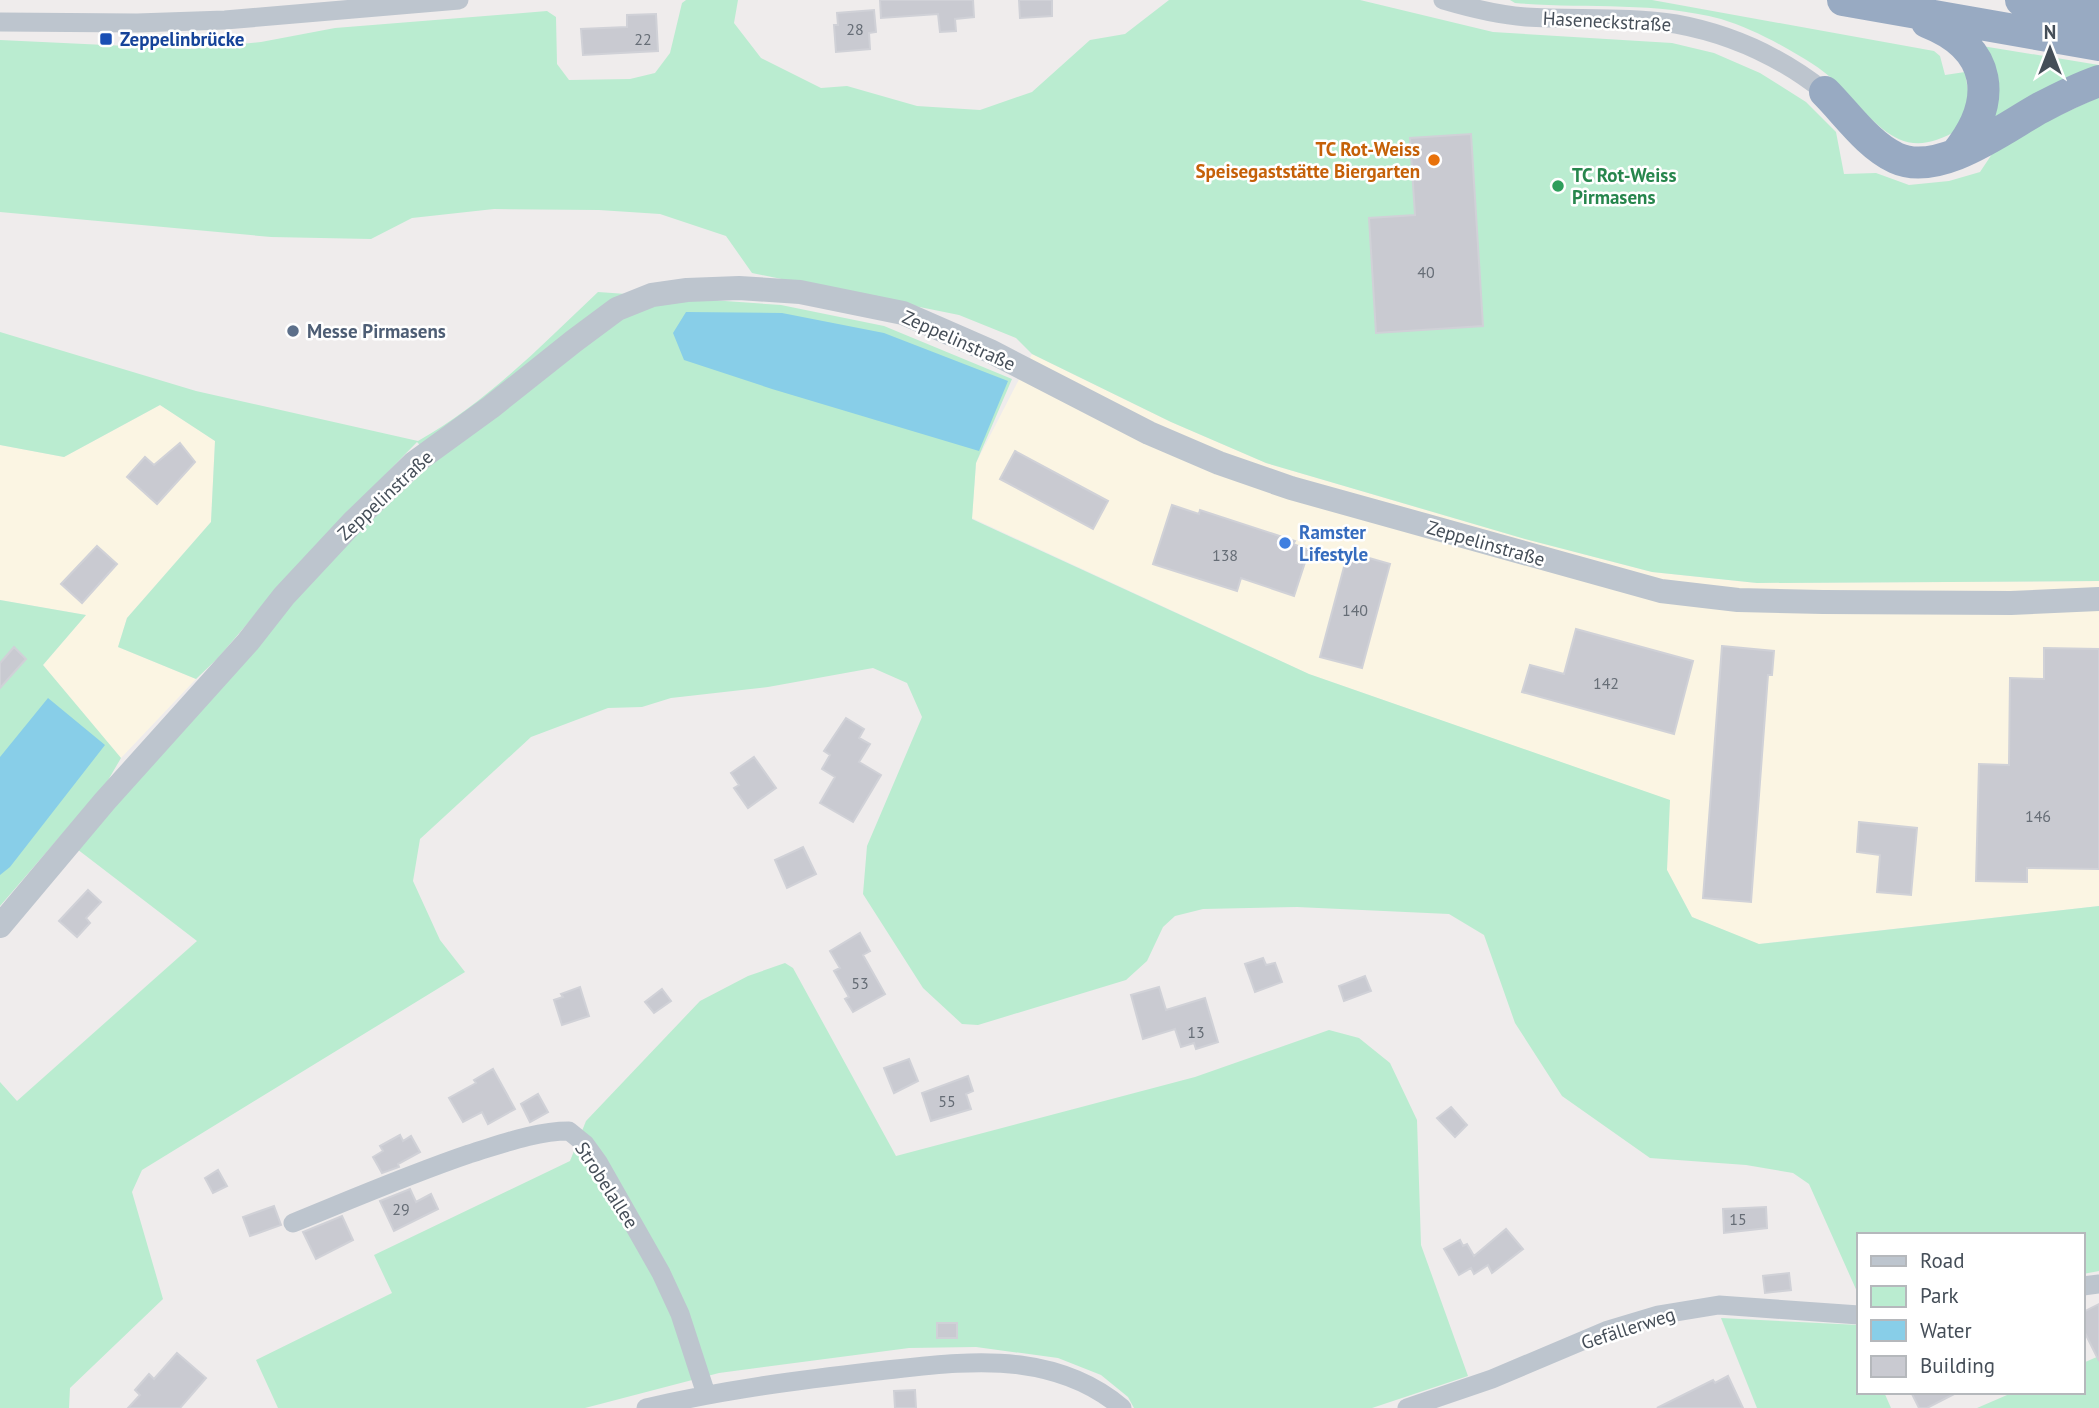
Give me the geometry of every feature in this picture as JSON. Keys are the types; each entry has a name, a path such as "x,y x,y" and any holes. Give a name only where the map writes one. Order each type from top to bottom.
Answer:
{"highway":[{"path":"1843,0 2099,45"},
{"path":"2021,0 2099,14"},
{"path":"1884,8 1949,32 1968,47 1979,64 1983,79 1982,113 1971,135 1956,154"},
{"path":"1825,92 1870,140 1899,159 1917,162 1956,154 1994,137 2039,109 2099,80"}],"street":[{"path":"0,22 137,23 225,20 459,0"},
{"name":"Haseneckstraße","path":"1453,1 1500,15 1643,21 1694,28 1766,54 1787,65 1825,92"},
{"name":"Zeppelinstraße","path":"0,926 105,801 248,642 284,596 362,513 414,463 585,333 617,309 652,295 687,290 739,288 800,292 903,313 990,351 1149,433 1219,463 1291,488 1661,591 1738,600 1823,602 2011,603 2099,599"},
{"name":"Strobelallee","path":"293,1223 419,1171 488,1148 541,1133 569,1131 585,1144 598,1162 661,1273 680,1314 706,1394"},
{"name":"Gefällerweg","path":"1408,1408 1492,1379 1608,1331 1658,1315 1719,1305 1857,1315"},
{"path":"646,1408 706,1394 779,1382 925,1366 1010,1364 1082,1381 1122,1408"}],"shaded area":[{"path":"1032,354 1171,422 1266,463 1525,539 1652,572 1757,583 2099,581 2099,906 1758,944 1692,917 1667,870 1669,800 1309,674 972,518 976,463"},
{"path":"160,405 215,441 211,522 127,618 118,647 196,679 121,758 43,665 86,615 0,600 0,445 64,457"}],"green space":[{"path":"686,0 738,0 734,23 761,58 821,88 847,86 917,106 980,110 1032,92 1090,40 1125,34 1169,0 1360,0 1493,32 1672,43 1714,53 1760,73 1806,102 1836,132 1844,174 1876,173 1909,185 1949,181 1980,172 1996,148 2099,97 2099,581 1757,583 1652,572 1525,539 1266,463 1171,422 1032,354 1016,338 959,315 752,273 726,236 660,214 599,210 494,209 412,218 371,239 271,237 0,212 0,40 190,49 261,42 335,28 547,11 556,17 557,64 569,80 630,79 655,73 670,53 682,3"},
{"path":"1510,0 1652,0 1934,51 1940,56 1945,75 1965,72 1969,97 1959,129 1940,139 1924,143 1910,142 1885,130 1837,83 1812,63 1731,22 1670,10 1541,5 1515,3"},
{"path":"1982,46 2099,65 2099,69 1990,126"},
{"path":"598,292 781,305 884,326 1012,379 976,463 972,519 1309,674 1670,800 1667,870 1692,917 1759,944 2099,906 2099,1271 2085,1274 2085,1233 1857,1233 1857,1292 1809,1184 1793,1173 1746,1165 1650,1158 1562,1096 1515,1023 1484,935 1449,914 1297,907 1203,909 1175,916 1163,927 1147,961 1126,980 978,1025 962,1024 923,988 863,894 867,846 922,717 907,683 873,668 768,687 671,698 642,707 608,708 531,737 420,839 413,881 440,940 465,972 142,1170 132,1192 163,1299 70,1388 69,1408 0,1408 0,1082 17,1101 197,941 77,849 332,557 435,461 417,442 301,561 218,658 196,679 118,647 127,618 211,522 215,441 160,405 64,457 0,445 0,332 196,391 418,441 467,409 534,353"},
{"path":"0,600 86,615 43,665 121,758 107,782 0,906"},
{"path":"785,963 793,968 896,1156 1195,1077 1329,1030 1359,1038 1390,1063 1417,1120 1421,1245 1468,1376 1372,1408 1134,1408 1128,1397 1101,1375 1058,1358 976,1347 909,1348 719,1373 585,1408 278,1408 256,1360 392,1293 374,1255 570,1161 586,1121 700,1001 748,976"},
{"path":"1721,1318 1857,1325 1857,1394 1885,1394 1891,1408 1757,1408"},
{"path":"2099,1356 2099,1408 1977,1408 2009,1394 2085,1394 2085,1362"}],"water":[{"path":"686,312 782,313 884,333 1008,381 979,451 684,360 673,333"},
{"path":"48,698 105,745 10,867 0,875 0,757"}],"building":[{"path":"880,0 973,0 974,17 955,19 956,31 940,32 938,14 881,18"},
{"path":"1019,0 1052,0 1052,16 1020,18"},
{"path":"874,10 876,32 869,33 870,49 836,52 834,25 838,25 837,13"},
{"path":"656,14 658,51 583,55 581,29 627,27 627,15"},
{"path":"1471,134 1483,326 1376,333 1369,218 1415,215 1410,138"},
{"path":"180,443 195,462 157,504 127,477 145,457 154,465"},
{"path":"1015,451 1108,501 1093,529 1000,479"},
{"path":"1172,505 1199,514 1200,510 1295,541 1293,544 1309,550 1294,596 1241,578 1237,591 1153,564"},
{"path":"97,546 117,564 82,603 61,584"},
{"path":"1348,552 1390,564 1362,668 1320,657"},
{"path":"1576,629 1693,661 1674,734 1522,692 1530,665 1564,674"},
{"path":"1722,646 1774,651 1772,675 1768,675 1751,902 1703,898"},
{"path":"14,647 26,659 0,688 0,663"},
{"path":"2044,648 2099,649 2099,869 2027,868 2027,882 1976,881 1979,764 2009,765 2010,678 2044,679"},
{"path":"846,718 864,729 859,738 870,744 859,762 881,775 853,822 820,803 835,777 822,769 830,755 824,751"},
{"path":"754,757 776,788 748,808 734,788 739,785 731,773"},
{"path":"1859,822 1917,828 1911,895 1877,892 1880,855 1857,852"},
{"path":"803,847 816,874 787,888 775,860"},
{"path":"88,890 101,902 86,918 90,923 77,937 59,921"},
{"path":"860,933 870,951 863,955 885,994 853,1012 845,999 849,997 834,971 840,968 830,951"},
{"path":"1263,958 1266,965 1275,963 1282,982 1255,992 1245,964"},
{"path":"1365,976 1371,991 1344,1001 1339,986"},
{"path":"580,987 589,1016 562,1025 554,1000 563,997 561,994"},
{"path":"1159,987 1166,1010 1205,998 1218,1042 1196,1049 1194,1043 1181,1047 1175,1029 1143,1039 1131,995"},
{"path":"662,989 671,1001 654,1013 645,1002"},
{"path":"909,1059 918,1081 894,1093 884,1068"},
{"path":"493,1069 515,1109 488,1124 482,1112 463,1122 449,1098 476,1083 474,1080"},
{"path":"968,1076 973,1091 966,1094 971,1109 931,1121 922,1093"},
{"path":"538,1094 548,1112 530,1122 521,1104"},
{"path":"1451,1107 1467,1125 1455,1137 1437,1118"},
{"path":"400,1135 403,1141 411,1136 420,1152 398,1164 399,1167 382,1173 373,1157 383,1151 380,1146"},
{"path":"218,1170 227,1186 213,1193 205,1178"},
{"path":"410,1189 416,1202 431,1194 438,1209 394,1231 380,1201"},
{"path":"274,1206 281,1225 250,1236 243,1217"},
{"path":"1766,1207 1767,1228 1724,1233 1723,1209"},
{"path":"342,1216 353,1240 316,1259 303,1232"},
{"path":"1506,1229 1523,1249 1492,1273 1488,1265 1474,1274 1471,1268 1459,1275 1444,1249 1460,1240 1463,1246 1467,1244 1474,1256"},
{"path":"1789,1273 1791,1290 1765,1293 1763,1276"},
{"path":"2099,1304 2099,1361 2085,1333 2085,1311"},
{"path":"937,1323 957,1323 957,1338 937,1338"},
{"path":"177,1353 206,1378 180,1408 128,1408 140,1395 135,1390 149,1374 154,1379"},
{"path":"1728,1376 1743,1408 1657,1408 1713,1380 1715,1383"},
{"path":"915,1390 916,1408 895,1408 894,1391"},
{"path":"1912,1394 1954,1394 1927,1408 1919,1408"}],"place":[{"name":"Zeppelinbrücke","path":"106,39"},
{"name":"TC Rot-Weiss Speisegaststätte Biergarten","path":"1434,160"},
{"name":"TC Rot-Weiss Pirmasens","path":"1558,186"},
{"name":"Messe Pirmasens","path":"293,331"},
{"name":"Ramster Lifestyle","path":"1285,543"}]}
